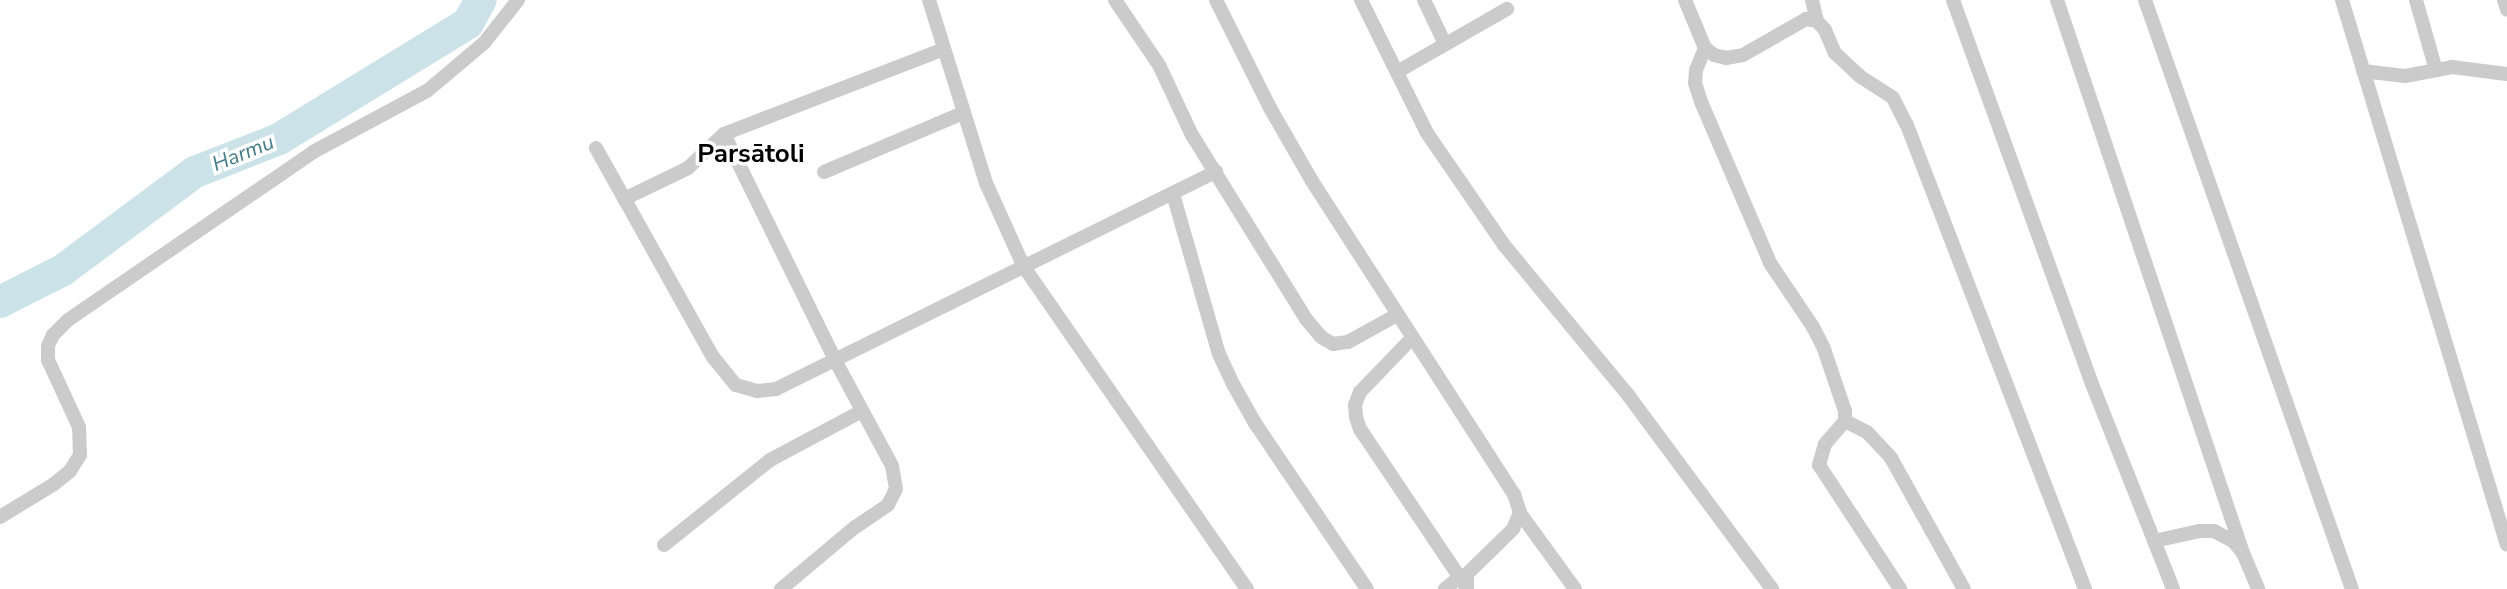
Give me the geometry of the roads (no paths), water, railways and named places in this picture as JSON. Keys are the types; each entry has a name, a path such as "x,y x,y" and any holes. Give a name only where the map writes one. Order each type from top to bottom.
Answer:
{"street":[{"path":"0,517 54,484 70,471 80,455 79,427 48,360 48,346 53,335 68,320 313,152 427,92 484,43 518,0"},
{"path":"929,0 986,183 1024,267 1247,589"},
{"path":"1115,0 1160,65 1192,135 1306,319 1321,337 1332,344 1348,342 1397,315"},
{"path":"1216,0 1306,171 1514,494 1520,513 1576,589"},
{"path":"1361,0 1427,133 1504,245 1628,395 1772,589"},
{"path":"1424,0 1445,44"},
{"path":"1685,0 1705,48 1726,58 1743,55 1806,19 1817,21"},
{"path":"1812,0 1817,21 1825,30 1835,53 1861,77 1893,98 1901,110 2085,589"},
{"path":"1953,0 2092,384 2173,589"},
{"path":"2057,0 2258,589"},
{"path":"2145,0 2352,589"},
{"path":"2342,0 2507,545"},
{"path":"2416,0 2436,70"},
{"path":"2504,0 2507,10"},
{"path":"1397,72 1507,9"},
{"path":"624,199 688,168 724,134 944,48"},
{"path":"1705,48 1696,70 1695,83 1770,263 1814,327 1824,349 1845,421 1867,432 1891,458 1962,589 1945,589"},
{"path":"2363,71 2405,76 2436,70 2478,68 2507,74"},
{"path":"824,172 963,113"},
{"path":"724,134 835,360 892,466 896,489 888,505 855,527 781,589"},
{"path":"596,148 713,357 736,385 757,391 776,389 1216,172"},
{"path":"1173,194 1219,354 1233,384 1255,424 1367,589"},
{"path":"1412,338 1360,392 1355,405 1356,417 1360,429 1464,584"},
{"path":"664,545 770,460 862,411"},
{"path":"1845,421 1825,444 1819,464 1900,589"},
{"path":"1464,584 1467,574 1513,529 1520,513"},
{"path":"2154,541 2199,531 2214,531 2233,541 2244,553"},
{"path":"1445,589 1464,584"}],"waterway":[{"name":"Harmu","path":"0,302 63,270 195,172 279,139 468,23 481,0"}],"district":[{"name":"Parsātoli","path":"751,154"}]}
